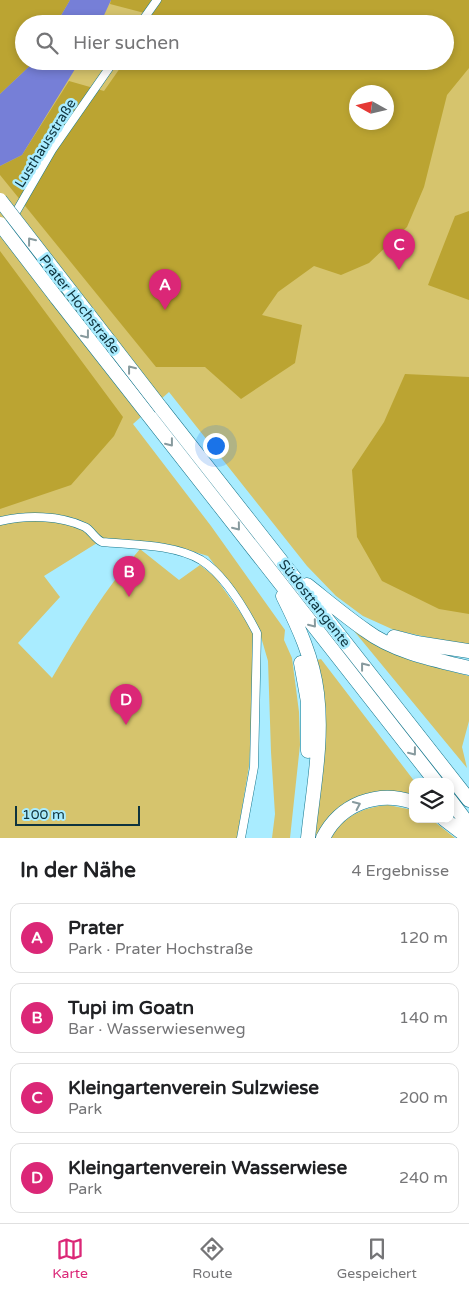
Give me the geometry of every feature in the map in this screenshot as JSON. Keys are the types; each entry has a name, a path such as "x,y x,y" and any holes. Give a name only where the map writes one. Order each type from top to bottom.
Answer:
{"highway":[{"name":"Prater Hochstraße","path":"0,200 161,408"},
{"name":"Prater Hochstraße","path":"0,224 149,417"},
{"name":"Südosttangente","path":"161,408 469,800"},
{"name":"Südosttangente","path":"149,417 433,778"},
{"path":"272,572 299,656 308,702 308,747 299,838"},
{"path":"272,572 299,630 311,664 317,693 318,735 308,838"},
{"path":"290,573 365,630 396,646 469,668"},
{"path":"354,620 410,641 469,651"},
{"path":"323,838 337,818 358,804 384,798 409,801"},
{"path":"454,805 469,825"},
{"path":"449,823 469,838"}],"street":[{"path":"146,15 157,0"},
{"name":"Lusthausstraße","path":"0,239 52,150 108,70"},
{"path":"0,521 23,517 70,522 86,528 96,539 102,542 185,553 205,563 227,587 257,633 254,767 241,838"}],"shaded area":[{"path":"0,0 469,0 469,646 394,630 363,616 336,596 307,566 169,392 133,424 211,526 285,630 284,640 292,658 299,712 300,745 290,838 272,838 275,814 268,661 261,637 250,612 208,556 171,545 105,538 44,576 60,597 18,643 52,678 104,595 140,549 179,580 200,565 215,577 253,630 254,684 249,766 237,838 0,838"},
{"path":"0,0 70,0 61,15 15,15 15,70 25,70 0,94"},
{"path":"111,0 469,0 469,68 447,95 424,187 407,227 369,263 341,275 314,266 278,292 262,315 302,325 295,363 241,399 205,367 156,367 0,175 0,166 22,155 69,81 104,91 119,70 454,70 454,15 152,15 110,4"},
{"path":"469,211 469,300 428,285 455,216"},
{"path":"0,251 123,417 114,436 71,485 0,509"},
{"path":"405,374 469,377 469,614 439,609 382,581 357,537 352,470 384,422"},
{"path":"354,631 372,643 412,661 469,676 469,721 462,747 467,768"},
{"path":"321,659 412,778 409,778 409,798 381,794 319,838 315,838 324,747 317,660"},
{"path":"388,805 409,809 409,823 436,823 455,838 331,838 348,818 379,806"}],"water":[{"path":"70,0 111,0 104,15 61,15"},
{"path":"25,70 74,70 22,155 0,166 0,94"}],"place":[{"name":"Kleingartenverein Sulzwiese","path":"399,270"},
{"name":"Prater","path":"165,310"},
{"name":"Tupi im Goatn","path":"129,597"},
{"name":"Kleingartenverein Wasserwiese","path":"126,725"}]}
